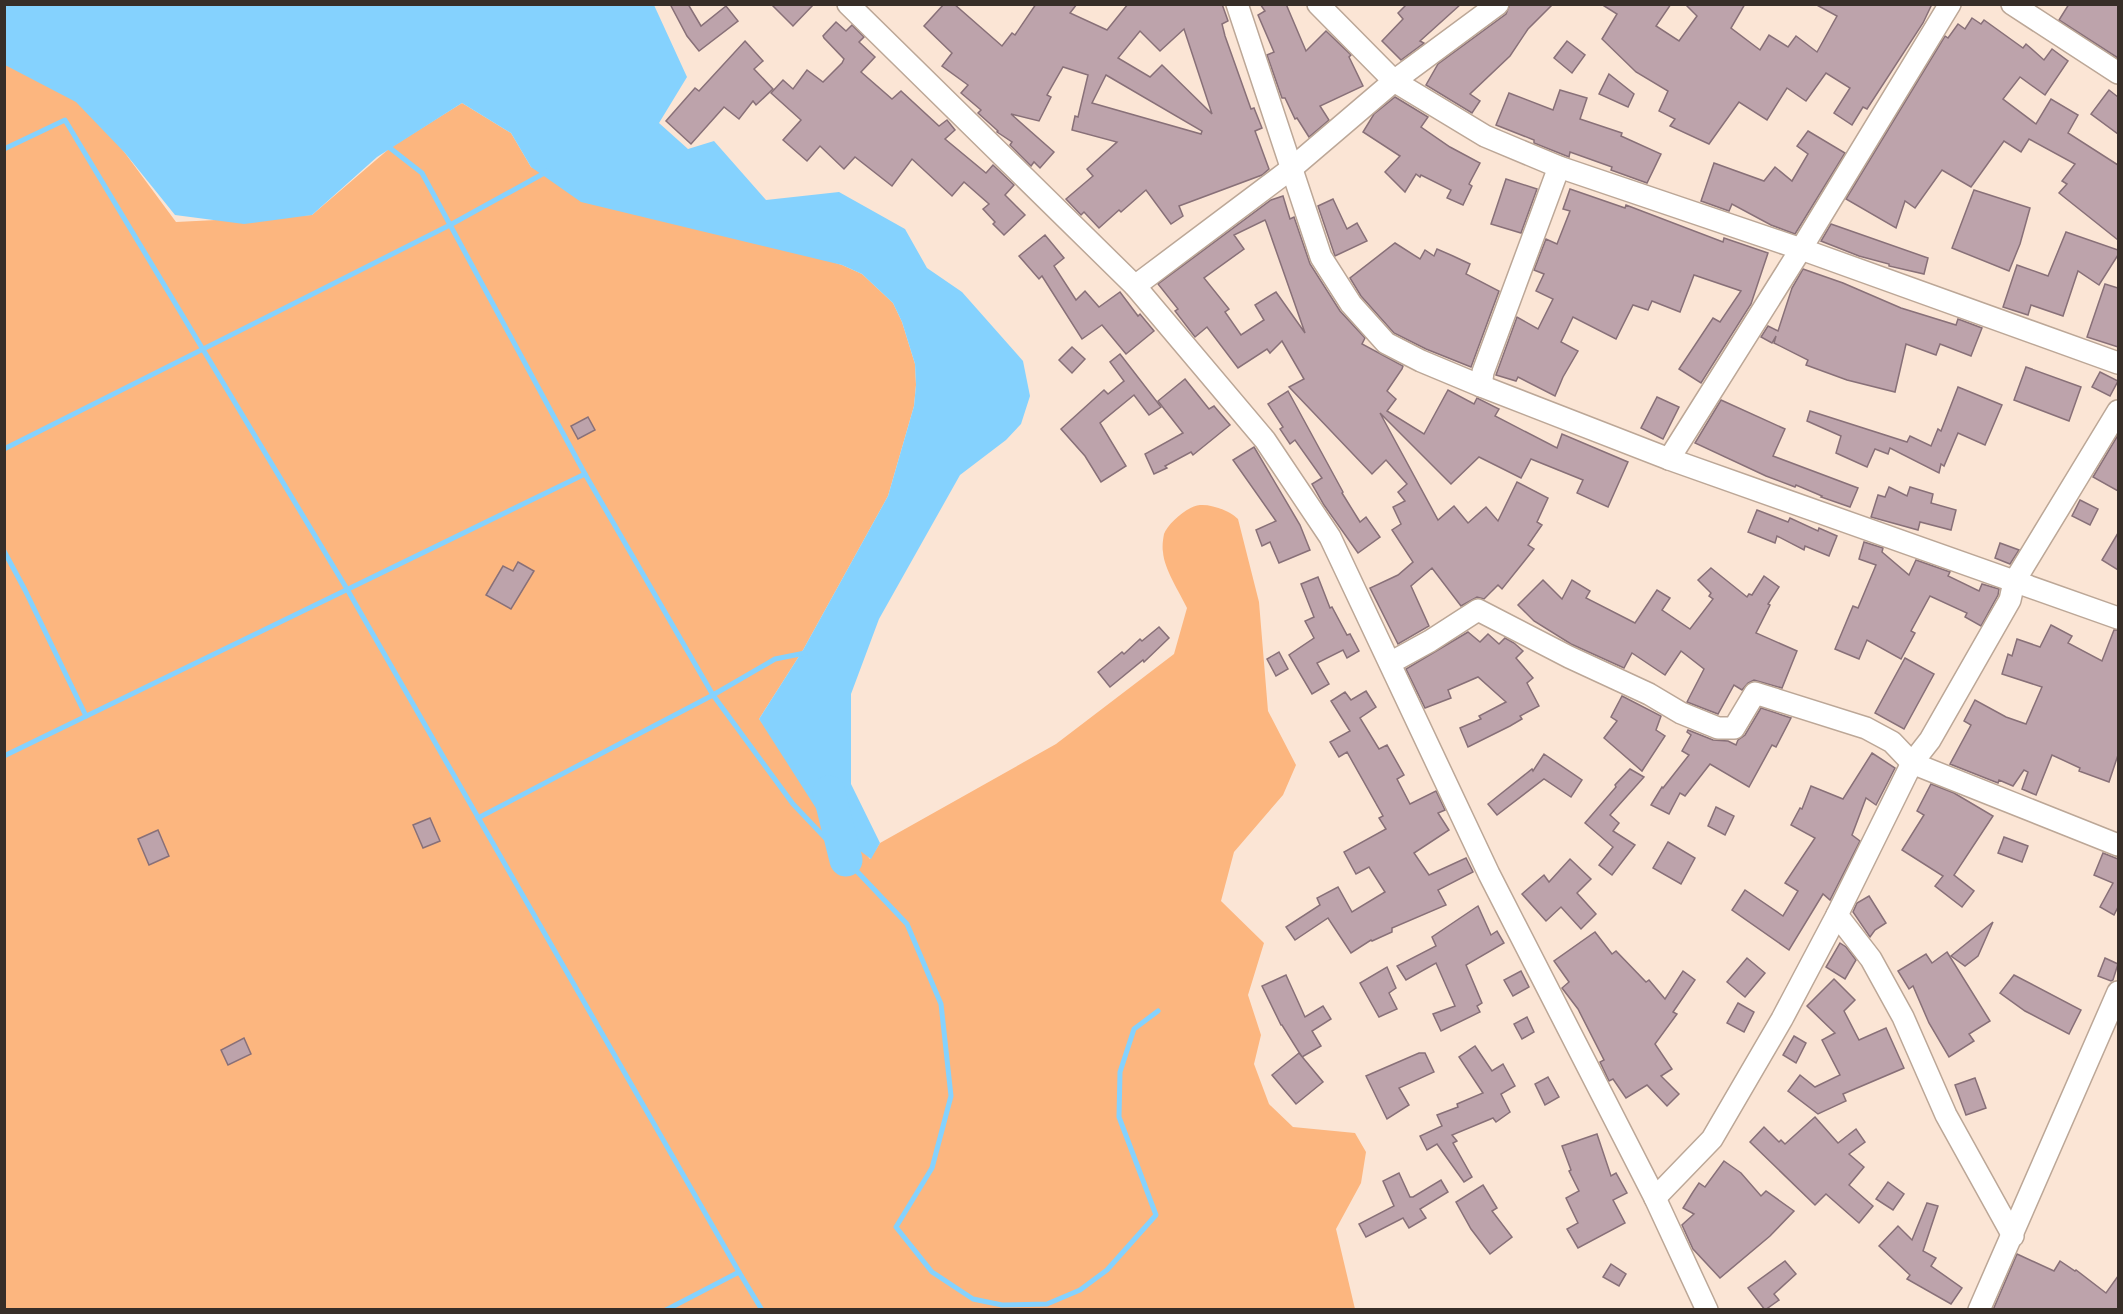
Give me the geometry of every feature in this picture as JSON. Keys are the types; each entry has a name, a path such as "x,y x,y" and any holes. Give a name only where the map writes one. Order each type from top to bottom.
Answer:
{"street":[{"path":"848,4 1135,286 1265,440 1330,537 1489,874 1655,1198 1707,1310"},
{"path":"1237,4 1321,257 1351,304 1386,343 1421,361 1481,386 1669,459 2118,618"},
{"path":"1318,4 1394,81 1485,136 1559,167 1801,249 2118,363"},
{"path":"1135,286 1292,168 1394,81 1498,4"},
{"path":"1669,459 1801,249 1950,4"},
{"path":"2012,4 2118,73"},
{"path":"1481,386 1483,372 1559,167"},
{"path":"1655,1198 1712,1139 1782,1019 1837,915 1912,763 1930,740 2010,600 2014,582 2118,411"},
{"path":"1390,663 1478,610 1569,657 1649,694 1681,713 1718,728 1734,728 1755,693 1866,728 1892,742 1912,763 2118,845"},
{"path":"1837,915 1871,959 1903,1017 1946,1115 2013,1236"},
{"path":"1979,1310 2118,992"}],"shaded area":[{"path":"4,58 76,93 125,153 176,222 312,215 390,148 462,103 511,133 531,167 842,265 862,274 893,303 902,322 915,364 914,406 888,496 803,650 759,719 870,859 880,843 1056,744 1174,654 1187,608 1166,566 1163,550 1164,534 1179,516 1195,506 1220,509 1238,519 1259,602 1268,711 1296,765 1283,795 1234,852 1221,901 1264,943 1248,995 1261,1035 1254,1064 1269,1104 1293,1127 1355,1133 1366,1152 1361,1183 1336,1229 1355,1309 5,1309"}],"water":[{"path":"4,5 654,5 687,77 659,123 688,149 714,141 766,200 839,192 905,229 927,268 962,292 1023,361 1030,396 1021,424 1006,440 960,475 879,619 851,694 851,784 880,843 871,859 828,827 759,719 803,650 888,496 914,406 916,385 915,364 902,322 893,303 862,274 842,265 581,202 531,167 511,133 462,103 377,157 312,215 244,224 175,215 125,153 76,102 5,65"}],"building":[{"path":"670,4 688,4 701,26 726,6 738,21 699,51 687,36"},
{"path":"771,4 814,4 793,26"},
{"path":"944,4 954,4 1002,46 1012,33 1015,35 1036,4 1077,4 1070,13 1107,30 1128,4 1222,4 1228,21 1222,24 1225,36 1251,109 1254,108 1262,128 1255,131 1269,169 1262,175 1179,206 1183,216 1171,224 1146,190 1099,228 1084,212 1081,215 1066,199 1093,176 1087,169 1117,142 1072,130 1075,116 1078,117 1088,75 1063,67 1047,95 1051,97 1039,121 1011,114 1054,152 1040,168 1034,162 1031,166 1010,145 1012,142 997,132 978,113 981,110 961,93 968,85 942,66 952,53 924,26","holes":["1184,29 1212,114 1162,65 1150,77 1118,58 1140,31 1160,51","1106,75 1202,131 1201,134 1092,103"]},
{"path":"1260,4 1286,4 1306,51 1326,31 1351,55 1349,57 1363,86 1320,106 1329,120 1309,137 1297,118 1295,119 1285,98 1282,98 1267,55 1274,52 1258,15 1265,11"},
{"path":"1407,4 1461,4 1420,41 1424,43 1401,60 1382,41 1403,19 1398,13"},
{"path":"1510,4 1553,4 1528,29 1510,56 1470,94 1480,101 1472,113 1426,85 1438,64 1506,14"},
{"path":"1601,4 1671,4 1656,26 1679,41 1697,16 1685,4 1745,4 1731,28 1760,50 1769,35 1788,47 1796,36 1817,52 1837,16 1815,4 1932,4 1923,23 1867,109 1863,107 1852,125 1834,113 1850,88 1826,73 1806,101 1787,88 1767,120 1739,102 1709,144 1670,126 1675,119 1659,111 1668,91 1636,72 1602,39 1617,14"},
{"path":"2069,4 2118,4 2118,58 2059,20"},
{"path":"1972,18 1981,24 1984,20 2023,48 2026,44 2044,60 2052,49 2068,61 2045,95 2020,77 2003,99 2036,124 2051,99 2078,115 2068,133 2118,165 2118,240 2059,193 2067,184 2062,181 2075,164 2029,139 2021,152 2004,141 1971,187 1942,170 1915,208 1905,201 1896,228 1846,199 1945,36 1948,38 1958,24 1965,29"},
{"path":"836,22 846,31 852,25 864,37 859,42 875,57 861,72 892,99 901,91 939,126 947,120 955,130 945,139 986,173 993,165 1014,185 1005,195 1025,215 1004,235 983,209 989,204 964,182 952,196 912,159 892,186 855,157 844,169 820,146 807,161 783,140 801,120 771,93 783,80 793,89 807,70 823,82 842,63 844,59 823,36"},
{"path":"745,41 763,61 754,69 773,89 756,105 753,101 739,119 724,107 691,144 666,121 695,88 699,91"},
{"path":"1567,41 1585,55 1572,73 1554,58"},
{"path":"1609,74 1634,94 1628,107 1599,94"},
{"path":"1560,90 1587,98 1580,119 1622,133 1621,136 1661,154 1647,183 1570,152 1569,157 1496,125 1509,93 1553,110"},
{"path":"2109,90 2118,97 2118,134 2091,114"},
{"path":"1395,97 1428,117 1421,127 1450,147 1480,163 1469,184 1472,186 1463,205 1447,198 1451,190 1421,175 1420,177 1416,174 1405,192 1385,172 1400,156 1363,132 1374,114"},
{"path":"1808,131 1845,153 1795,234 1771,225 1732,204 1729,211 1701,201 1714,163 1764,181 1775,167 1792,181 1808,154 1797,146"},
{"path":"1506,179 1537,189 1521,233 1491,224"},
{"path":"1570,189 1625,208 1626,205 1723,242 1724,238 1768,253 1751,304 1701,383 1679,369 1713,318 1720,322 1741,291 1694,275 1680,312 1652,301 1648,310 1633,305 1616,339 1573,317 1561,342 1578,351 1555,396 1518,377 1516,381 1496,375 1517,317 1538,329 1553,299 1536,291 1544,274 1534,270 1546,239 1557,244 1570,211 1563,209"},
{"path":"1974,190 2030,208 2020,244 2009,271 1952,248"},
{"path":"1283,196 1290,219 1294,217 1310,264 1340,311 1365,338 1362,344 1403,366 1387,391 1396,399 1387,411 1424,434 1448,390 1474,404 1477,398 1499,409 1495,416 1557,448 1562,434 1628,462 1608,507 1577,493 1583,480 1531,459 1521,478 1479,457 1451,484 1380,413 1438,520 1454,506 1468,523 1486,507 1498,521 1517,482 1548,498 1537,522 1542,525 1528,545 1534,549 1502,589 1498,585 1484,599 1477,597 1461,606 1432,568 1411,586 1429,626 1398,644 1370,588 1398,575 1413,562 1392,530 1401,524 1393,507 1405,501 1398,492 1407,484 1386,460 1372,474 1289,387 1304,379 1282,341 1270,353 1267,349 1238,368 1207,327 1195,337 1175,311 1178,309 1158,284 1271,200","holes":["1265,220 1305,333 1276,292 1255,305 1264,320 1241,335 1225,312 1229,309 1204,278 1244,249 1234,235"]},
{"path":"1333,199 1347,229 1357,223 1367,241 1335,256 1318,206"},
{"path":"1831,224 1928,258 1924,274 1889,266 1889,264 1859,256 1821,241"},
{"path":"2066,232 2118,250 2118,255 2099,285 2078,271 2063,316 2031,305 2028,315 2003,307 2017,265 2048,276"},
{"path":"1045,235 1064,258 1054,266 1076,300 1085,291 1099,307 1120,292 1138,316 1140,314 1154,331 1126,354 1102,325 1082,339 1042,276 1039,279 1019,256"},
{"path":"1395,243 1420,259 1425,250 1434,256 1437,249 1453,256 1470,264 1466,274 1499,291 1471,367 1394,333 1361,296 1350,278"},
{"path":"1803,269 1901,308 1956,325 1958,319 1982,328 1971,356 1940,344 1936,355 1906,344 1895,392 1847,380 1806,365 1808,360 1774,343 1776,336 1772,343 1761,337 1768,326 1778,331 1792,288"},
{"path":"2105,284 2118,288 2118,347 2087,337"},
{"path":"1072,347 1085,359 1072,373 1059,360"},
{"path":"1120,354 1161,407 1149,415 1134,395 1100,423 1126,466 1101,482 1085,456 1061,429 1104,390 1108,394 1124,381 1110,362"},
{"path":"2026,367 2081,387 2069,421 2014,400"},
{"path":"2100,372 2118,381 2110,396 2092,387"},
{"path":"1185,379 1209,409 1214,406 1230,425 1193,455 1191,452 1154,474 1145,454 1183,433 1158,401"},
{"path":"1958,387 2002,405 1985,445 1958,433 1944,466 1941,464 1939,473 1890,448 1888,454 1875,449 1867,467 1836,453 1841,436 1807,421 1810,411 1907,442 1910,436 1931,446 1938,429 1941,431"},
{"path":"1288,391 1342,493 1360,522 1366,517 1380,537 1358,553 1312,484 1322,478 1295,440 1290,444 1280,429 1283,427 1268,404"},
{"path":"1657,397 1679,407 1663,439 1641,428"},
{"path":"1721,400 1785,429 1773,456 1858,488 1850,507 1796,485 1795,487 1766,476 1695,443"},
{"path":"588,417 595,430 578,439 571,426"},
{"path":"2118,435 2118,491 2093,477"},
{"path":"1254,447 1300,525 1310,550 1279,563 1270,542 1262,546 1256,530 1276,521 1233,460"},
{"path":"1889,487 1907,496 1910,487 1933,494 1931,503 1956,510 1951,530 1920,522 1918,530 1871,517 1878,495 1885,497"},
{"path":"2080,500 2098,509 2090,525 2072,516"},
{"path":"1757,510 1788,522 1790,518 1818,531 1819,528 1837,536 1829,556 1805,546 1804,550 1777,536 1775,543 1748,532"},
{"path":"2118,533 2118,570 2102,560"},
{"path":"1864,542 1883,548 1882,552 1909,575 1916,560 1950,572 1948,576 1979,591 1982,584 1999,589 1998,595 1981,626 1965,617 1967,613 1930,596 1911,631 1915,633 1901,659 1867,640 1859,659 1835,649 1853,606 1858,608 1876,565 1859,559"},
{"path":"2000,543 2019,550 2010,564 1995,558"},
{"path":"518,562 534,571 511,609 486,595 503,566 513,571"},
{"path":"1711,568 1747,597 1749,594 1752,595 1764,576 1779,587 1768,604 1770,605 1756,633 1797,651 1782,688 1754,680 1742,690 1734,685 1718,714 1687,702 1704,669 1681,651 1665,675 1632,653 1624,668 1571,644 1534,621 1518,605 1543,580 1562,599 1572,580 1590,591 1586,598 1635,623 1657,590 1670,598 1662,610 1690,629 1713,599 1709,596 1711,593 1698,580"},
{"path":"1318,577 1330,608 1332,607 1347,635 1350,634 1359,651 1347,658 1343,650 1317,663 1329,684 1312,694 1289,655 1314,638 1305,621 1314,617 1301,584"},
{"path":"2051,625 2072,636 2068,643 2102,661 2114,630 2118,630 2118,755 2109,782 2079,771 2080,768 2052,755 2036,795 2022,789 2028,772 2024,770 2013,786 1999,780 1998,783 1950,764 1971,725 1964,721 1975,700 2006,717 2026,724 2042,687 2002,674 2008,654 2012,656 2017,639 2040,647"},
{"path":"1159,627 1169,638 1144,662 1143,660 1110,687 1098,672 1122,652 1124,654 1140,639 1142,641"},
{"path":"1468,632 1480,642 1488,634 1499,644 1505,638 1523,651 1516,658 1533,678 1527,683 1539,706 1520,716 1522,719 1510,726 1468,747 1460,728 1481,719 1479,716 1506,702 1478,677 1448,690 1451,698 1425,708 1406,669"},
{"path":"1279,652 1288,669 1276,676 1267,659"},
{"path":"1905,658 1934,674 1904,729 1875,713"},
{"path":"1366,691 1376,707 1360,718 1379,749 1387,745 1404,775 1397,779 1410,804 1436,791 1445,810 1438,813 1449,830 1414,853 1429,875 1466,858 1473,872 1438,890 1446,905 1392,928 1392,932 1371,940 1351,953 1328,918 1295,940 1286,927 1320,905 1317,898 1338,887 1352,912 1385,892 1369,867 1356,874 1344,852 1386,829 1379,818 1383,816 1347,752 1339,757 1330,742 1350,731 1331,701 1345,692 1351,700"},
{"path":"1622,696 1661,716 1656,730 1665,736 1642,771 1604,738 1617,721 1611,717"},
{"path":"1761,708 1791,718 1776,747 1772,745 1749,787 1710,764 1685,796 1680,793 1669,814 1651,805 1662,787 1689,755 1682,751 1691,735 1687,732 1688,730 1713,740 1728,741 1736,745 1738,740 1745,735"},
{"path":"1872,753 1895,768 1876,805 1866,798 1852,835 1860,841 1830,900 1823,894 1789,950 1732,910 1745,890 1783,916 1798,891 1785,883 1815,838 1791,825 1800,808 1802,809 1811,786 1843,799"},
{"path":"1544,754 1582,780 1571,797 1544,779 1497,815 1488,804 1532,769 1533,771"},
{"path":"1630,769 1644,777 1610,815 1619,823 1613,831 1635,845 1612,875 1599,865 1613,847 1585,823"},
{"path":"1931,784 1954,793 1993,816 1954,875 1974,891 1962,907 1935,886 1943,876 1902,850 1924,815 1917,811"},
{"path":"1716,807 1734,816 1725,835 1708,826"},
{"path":"430,818 440,841 423,848 413,825"},
{"path":"158,830 169,856 149,865 138,839"},
{"path":"2004,837 2028,846 2022,862 1998,853"},
{"path":"1668,842 1695,858 1681,884 1653,868"},
{"path":"2103,853 2118,859 2118,907 2114,915 2100,907 2113,883 2094,875"},
{"path":"1570,859 1591,879 1577,893 1596,914 1581,929 1561,907 1546,921 1522,894 1544,875 1549,882"},
{"path":"1869,896 1886,923 1875,930 1870,937 1853,912 1857,903"},
{"path":"1478,906 1491,935 1497,931 1504,943 1466,965 1482,1003 1477,1006 1480,1012 1441,1031 1433,1014 1455,1006 1436,963 1406,980 1397,966 1436,946 1432,937"},
{"path":"1993,922 1978,956 1965,966 1951,956"},
{"path":"1595,932 1612,954 1616,951 1646,982 1649,980 1665,999 1683,971 1695,980 1673,1012 1677,1014 1655,1044 1672,1069 1661,1076 1679,1094 1667,1106 1647,1085 1626,1098 1613,1079 1609,1081 1600,1062 1604,1060 1578,1009 1562,988 1569,982 1554,961"},
{"path":"1840,943 1856,960 1845,979 1826,967"},
{"path":"1947,952 1990,1021 1969,1034 1974,1041 1949,1057 1929,1023 1913,986 1909,989 1898,971 1926,954 1932,963"},
{"path":"1747,958 1765,973 1745,997 1727,982"},
{"path":"2105,958 2118,964 2111,981 2098,976"},
{"path":"1387,967 1396,988 1389,993 1397,1009 1379,1017 1360,983"},
{"path":"1521,971 1529,987 1513,996 1504,980"},
{"path":"1286,975 1305,1017 1323,1006 1331,1019 1312,1031 1321,1046 1302,1057 1281,1025 1262,986"},
{"path":"2014,975 2081,1010 2069,1034 2025,1011 2000,993"},
{"path":"1834,979 1855,1000 1844,1011 1859,1040 1886,1028 1904,1068 1843,1094 1846,1101 1818,1114 1788,1091 1800,1075 1815,1087 1840,1075 1822,1040 1835,1033 1807,1006"},
{"path":"1738,1003 1754,1012 1744,1032 1727,1023"},
{"path":"1527,1017 1534,1032 1522,1039 1514,1024"},
{"path":"1794,1036 1806,1043 1796,1063 1783,1055"},
{"path":"244,1038 251,1054 228,1065 221,1050"},
{"path":"1475,1046 1492,1071 1503,1064 1515,1086 1501,1094 1510,1112 1496,1122 1493,1118 1452,1135 1457,1141 1453,1143 1472,1177 1464,1182 1437,1144 1427,1150 1420,1136 1442,1126 1437,1115 1458,1107 1457,1104 1483,1093 1459,1057"},
{"path":"1299,1053 1323,1082 1296,1104 1272,1075"},
{"path":"1419,1053 1425,1053 1434,1072 1399,1088 1409,1105 1387,1119 1366,1076"},
{"path":"1548,1077 1559,1097 1545,1105 1535,1084"},
{"path":"1975,1078 1986,1108 1966,1115 1955,1085"},
{"path":"1815,1117 1838,1143 1856,1129 1865,1142 1849,1154 1864,1167 1849,1185 1873,1206 1859,1223 1826,1194 1815,1205 1750,1142 1764,1127 1779,1142 1781,1140 1785,1144"},
{"path":"1597,1134 1611,1176 1616,1173 1627,1193 1613,1200 1625,1223 1578,1248 1567,1229 1578,1223 1566,1198 1579,1191 1569,1171 1571,1170 1562,1146"},
{"path":"1724,1161 1741,1173 1761,1196 1766,1191 1794,1211 1770,1236 1720,1278 1693,1249 1682,1225 1694,1214 1683,1208 1693,1192 1699,1183 1705,1187"},
{"path":"1399,1173 1410,1197 1441,1180 1448,1192 1420,1209 1426,1218 1409,1228 1403,1218 1366,1237 1359,1224 1394,1206 1383,1181"},
{"path":"1888,1182 1904,1194 1893,1210 1876,1199"},
{"path":"1483,1185 1497,1208 1492,1211 1512,1237 1490,1254 1471,1229 1456,1202"},
{"path":"1927,1203 1938,1206 1923,1251 1936,1258 1931,1266 1962,1288 1951,1304 1907,1279 1910,1275 1879,1246 1898,1226 1912,1240"},
{"path":"2017,1254 2054,1271 2060,1261 2106,1293 2118,1276 2118,1310 1993,1310"},
{"path":"1785,1261 1796,1274 1774,1294 1779,1300 1765,1310 1748,1288"},
{"path":"1611,1264 1626,1274 1619,1286 1603,1277"}],"waterway":[{"path":"4,149 65,120 347,589 762,1310"},
{"path":"4,756 585,474 422,173 390,148"},
{"path":"4,449 450,225 548,171"},
{"path":"585,474 713,695 793,804 907,924 941,1004 951,1096 932,1168 896,1227 932,1272 973,1299 1002,1305 1047,1304 1080,1290 1107,1270 1156,1215 1119,1117 1120,1072 1134,1029 1158,1011"},
{"path":"4,551 86,716"},
{"path":"478,818 713,695 775,659 805,653"},
{"path":"829,792 846,860"},
{"path":"666,1310 739,1272"}]}
